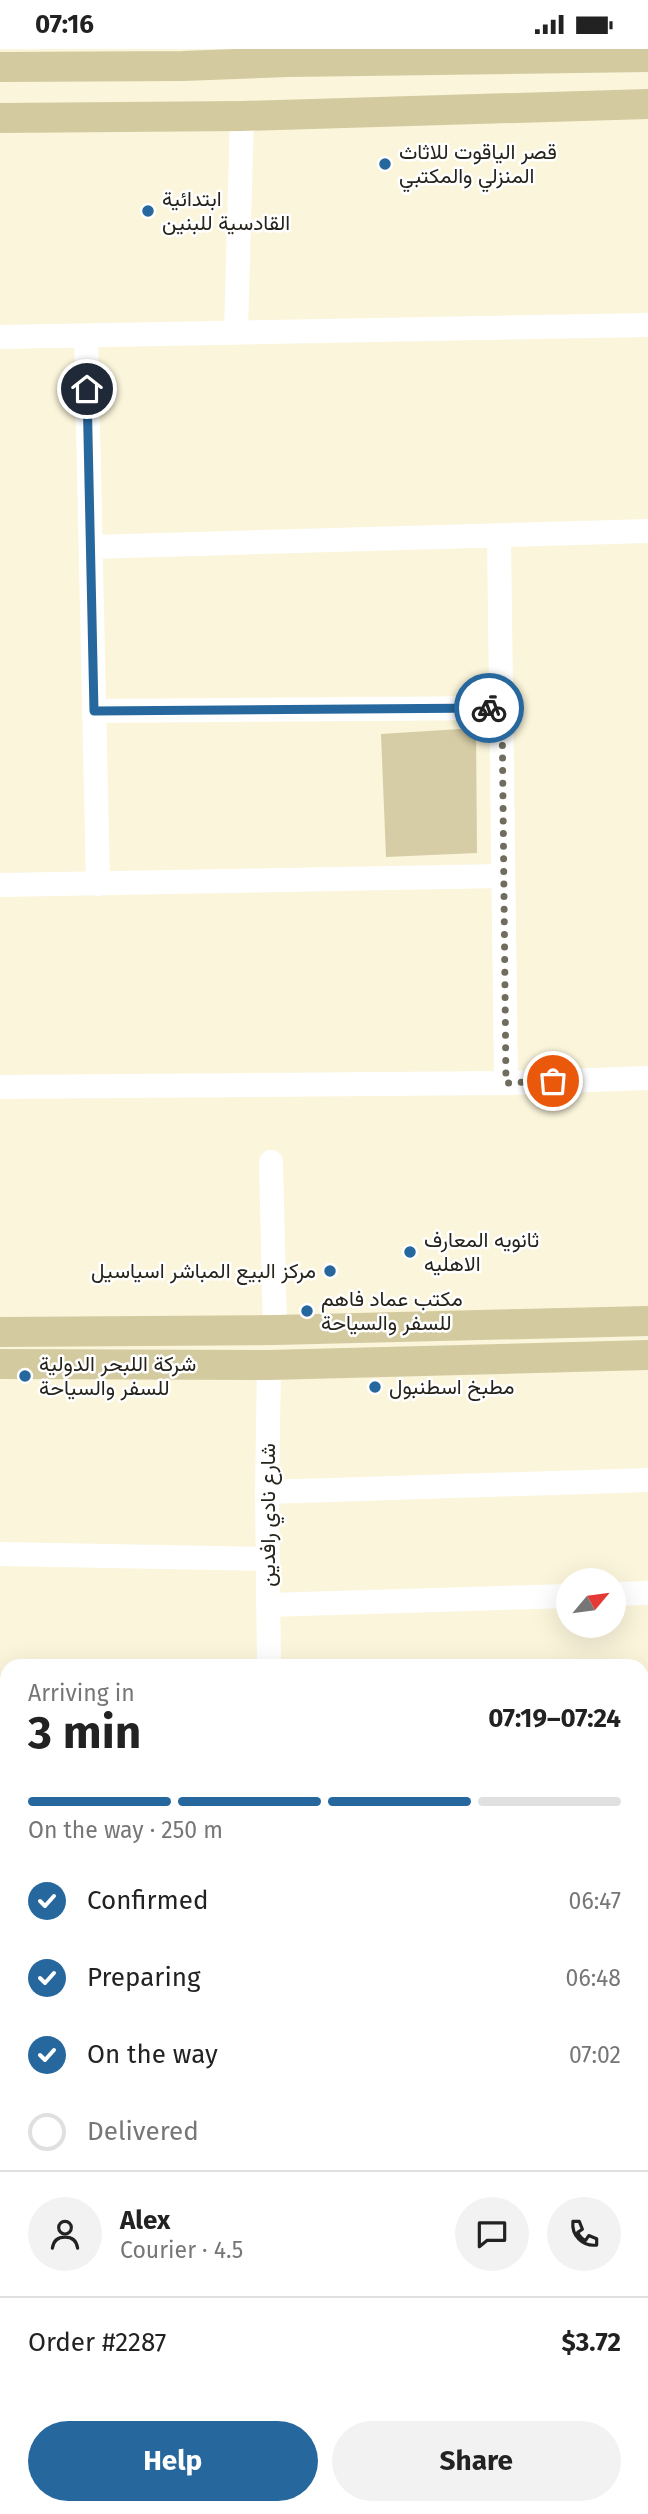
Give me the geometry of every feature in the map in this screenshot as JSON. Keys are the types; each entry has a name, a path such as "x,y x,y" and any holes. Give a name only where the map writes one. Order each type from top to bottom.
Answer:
{"main road":[{"path":"0,67 183,67 481,54 648,57"},
{"path":"115,67 126,71 132,77 136,93 134,107 117,116"},
{"path":"175,115 158,105 154,92 163,73 183,67"},
{"path":"0,118 242,115 648,104"},
{"path":"0,1332 648,1321"},
{"path":"0,1364 269,1364 648,1355"}],"street":[{"path":"236,331 242,115"},
{"path":"0,337 648,325"},
{"path":"86,336 98,884"},
{"path":"91,547 648,531"},
{"path":"499,536 506,1083"},
{"path":"94,711 502,708"},
{"path":"0,885 503,876"},
{"path":"0,1087 506,1083 648,1078"},
{"path":"271,1162 275,1329"},
{"name":"شارع نادي رافدين","path":"269,1364 269,1659"},
{"path":"267,1492 648,1480"},
{"path":"0,1554 268,1559"},
{"path":"626,1594 648,1593"},
{"path":"268,1605 556,1596"}],"shaded area":[{"path":"476,728 477,853 386,857 381,734"}],"way so far":[{"path":"489,708 502,708 506,1083 553,1081"}],"place":[{"name":"قصر الياقوت للاثاث المنزلي والمكتبي","path":"385,164"},
{"name":"ابتدائية القادسية للبنين","path":"148,211"},
{"name":"ثانويه المعارف الاهليه","path":"410,1252"},
{"name":"مركز البيع المباشر اسياسيل","path":"330,1271"},
{"name":"مكتب عماد فاهم للسفر والسياحة","path":"307,1311"},
{"name":"شركة اللبحر الدولية للسفر والسياحة","path":"25,1376"},
{"name":"مطبخ اسطنبول","path":"375,1387"}],"route":[{"path":"87,389 94,711 489,708"}]}
